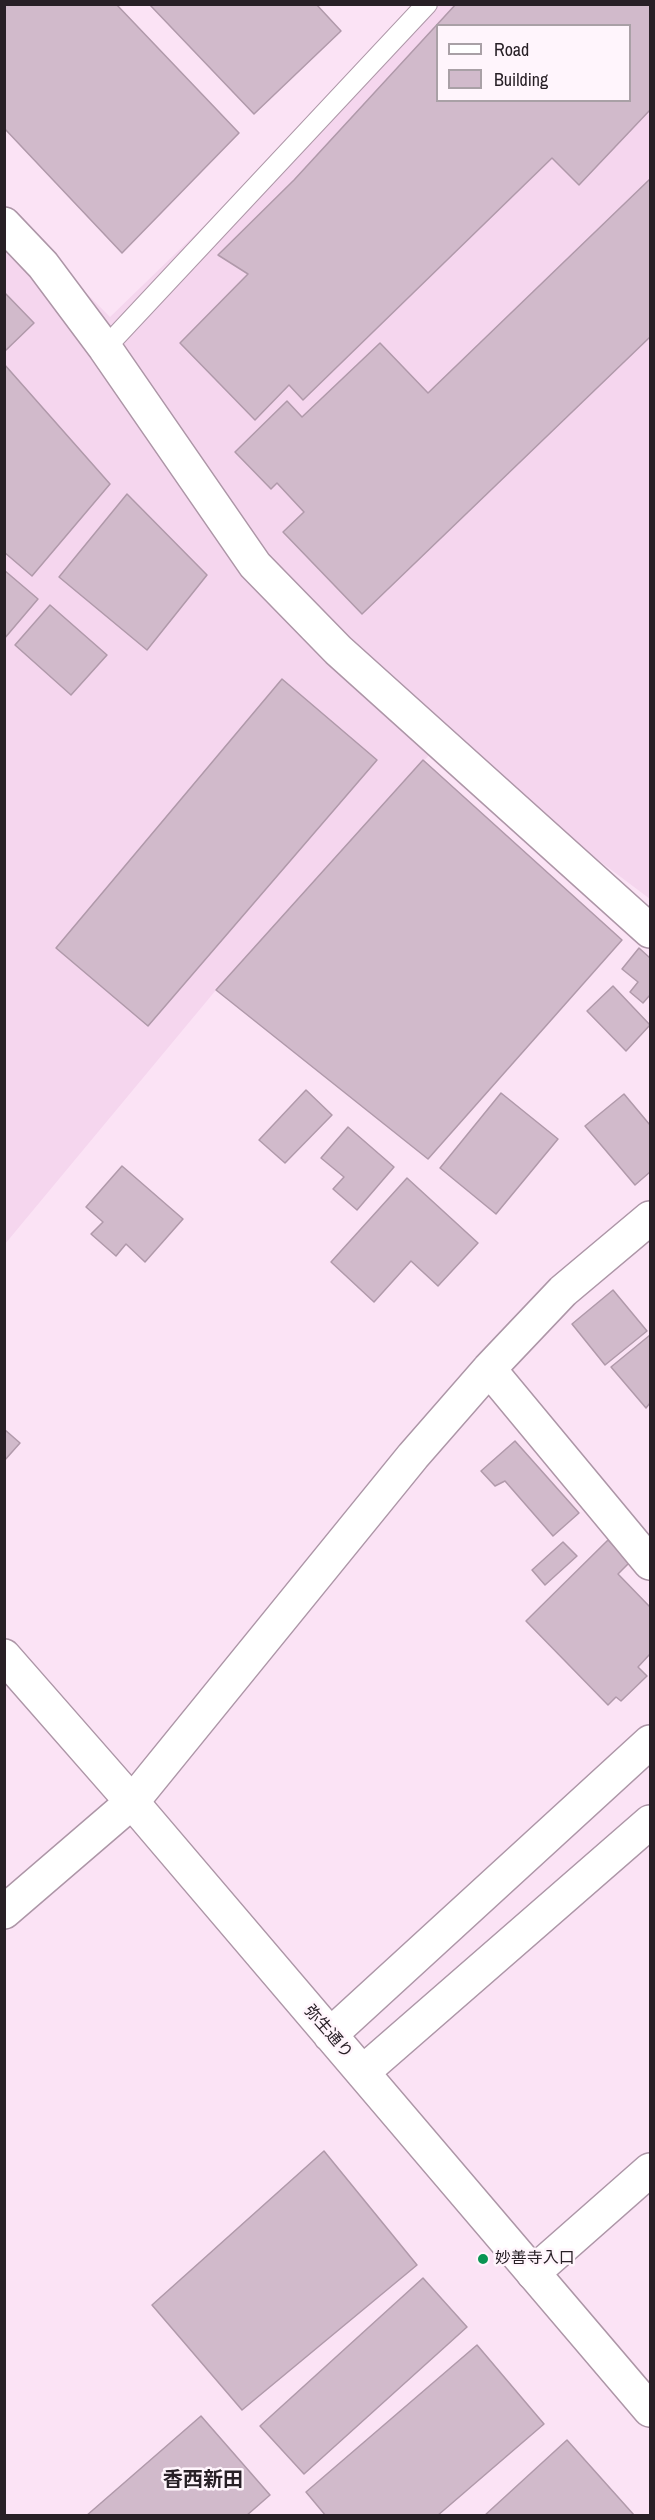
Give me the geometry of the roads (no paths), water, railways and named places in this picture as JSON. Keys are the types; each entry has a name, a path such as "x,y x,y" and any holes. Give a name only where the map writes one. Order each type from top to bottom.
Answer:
{"street":[{"path":"4,224 43,265 105,348 255,565 338,650 651,931"},
{"path":"4,1912 132,1802 413,1456 489,1369 563,1291 651,1218"},
{"path":"489,1369 651,1563"},
{"name":"弥生通り","path":"4,1656 132,1802 651,2410"},
{"path":"330,2035 651,1742"},
{"path":"363,2072 651,1822"},
{"path":"533,2273 651,2170"}],"lane":[{"path":"105,348 427,4"}],"place":[{"name":"妙善寺入口","path":"483,2259"}],"district":[{"name":"香西新田","path":"203,2481"}]}
